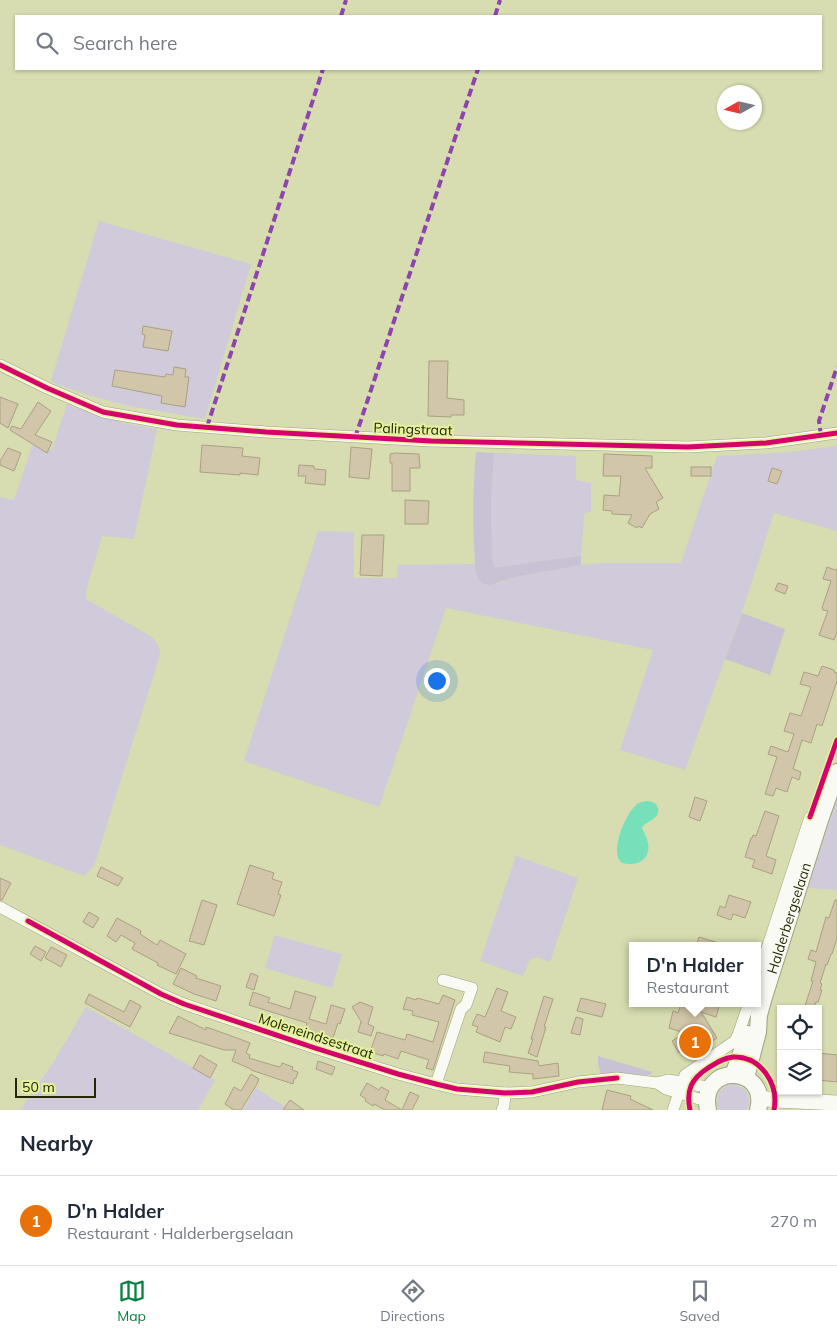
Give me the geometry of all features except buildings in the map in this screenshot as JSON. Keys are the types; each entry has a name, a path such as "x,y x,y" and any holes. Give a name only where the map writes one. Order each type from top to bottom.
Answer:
{"main road":[{"name":"Halderbergselaan","path":"761,989 837,772"},
{"name":"Halderbergselaan","path":"740,1076 758,1032 754,1009"},
{"path":"708,1100 717,1080 722,1077 740,1076 755,1086 759,1104"}],"street":[{"name":"Palingstraat","path":"0,365 102,412 177,425 256,432 431,441 688,446 766,443 837,433"},
{"name":"Halderbergselaan","path":"761,967 810,817 820,820"},
{"name":"Moleneindsestraat","path":"0,907 161,994 184,1004 398,1074 457,1089 505,1093 532,1092 578,1082 617,1078 657,1083 668,1080 708,1100"},
{"path":"436,1084 461,1009 466,1005 472,988 443,980"},
{"name":"Halderbergselaan","path":"680,1087 685,1075 689,1071 735,1041 754,1009"},
{"path":"673,1110 680,1087"},
{"path":"502,1110 505,1093"},
{"path":"759,1104 776,1100 837,1103"},
{"path":"803,1110 837,1103"}],"shaded area":[{"path":"99,221 251,264 205,419 129,406 91,396 51,381"},
{"path":"67,404 90,413 157,429 134,539 102,536 86,591 86,599 153,639 158,645 160,655 94,866 84,876 0,845 0,497 14,500 33,444 52,450"},
{"path":"837,446 837,531 774,513 745,603 685,770 620,750 653,650 446,608 379,807 244,761 318,531 354,532 354,578 397,578 398,565 475,564 477,577 498,584 515,577 581,565 601,563 681,563 717,456 777,453"},
{"path":"476,452 494,453 491,519 492,555 495,568 581,556 581,565 515,577 491,585 479,581 475,569 474,534"},
{"path":"494,453 576,456 576,480 591,483 591,511 584,514 581,556 495,569 492,555 491,519"},
{"path":"742,613 785,629 770,675 725,659"},
{"path":"837,797 837,890 808,888"},
{"path":"646,801 655,804 658,810 656,817 642,828 648,843 647,854 638,863 622,863 618,858 617,851 623,825 636,805"},
{"path":"514,855 578,878 550,962 536,957 530,959 523,976 480,961 515,859"},
{"path":"275,935 342,954 332,988 265,968"},
{"path":"86,1007 215,1080 198,1110 20,1110 53,1063"},
{"path":"598,1056 652,1072 651,1075 601,1074"},
{"path":"732,1084 741,1087 747,1092 749,1105 747,1110 719,1110 717,1106 718,1094 727,1085"},
{"path":"256,1088 290,1110 243,1110"}],"marked path":[{"path":"341,15 346,0"},
{"path":"495,15 500,0"},
{"path":"207,427 323,70"},
{"path":"355,438 478,70"},
{"path":"821,436 819,421 837,367"}],"cycle path":[{"path":"0,365 103,412 177,425 431,441 688,447 766,443 837,433"},
{"path":"810,817 837,740"},
{"path":"28,921 161,994 184,1004 398,1074 457,1089 505,1093 532,1092 578,1082 617,1078"},
{"path":"690,1110 689,1091 697,1076 714,1064 733,1057 752,1061 766,1073 774,1091 774,1110"}],"place":[{"name":"D'n Halder","path":"695,1042"}]}
